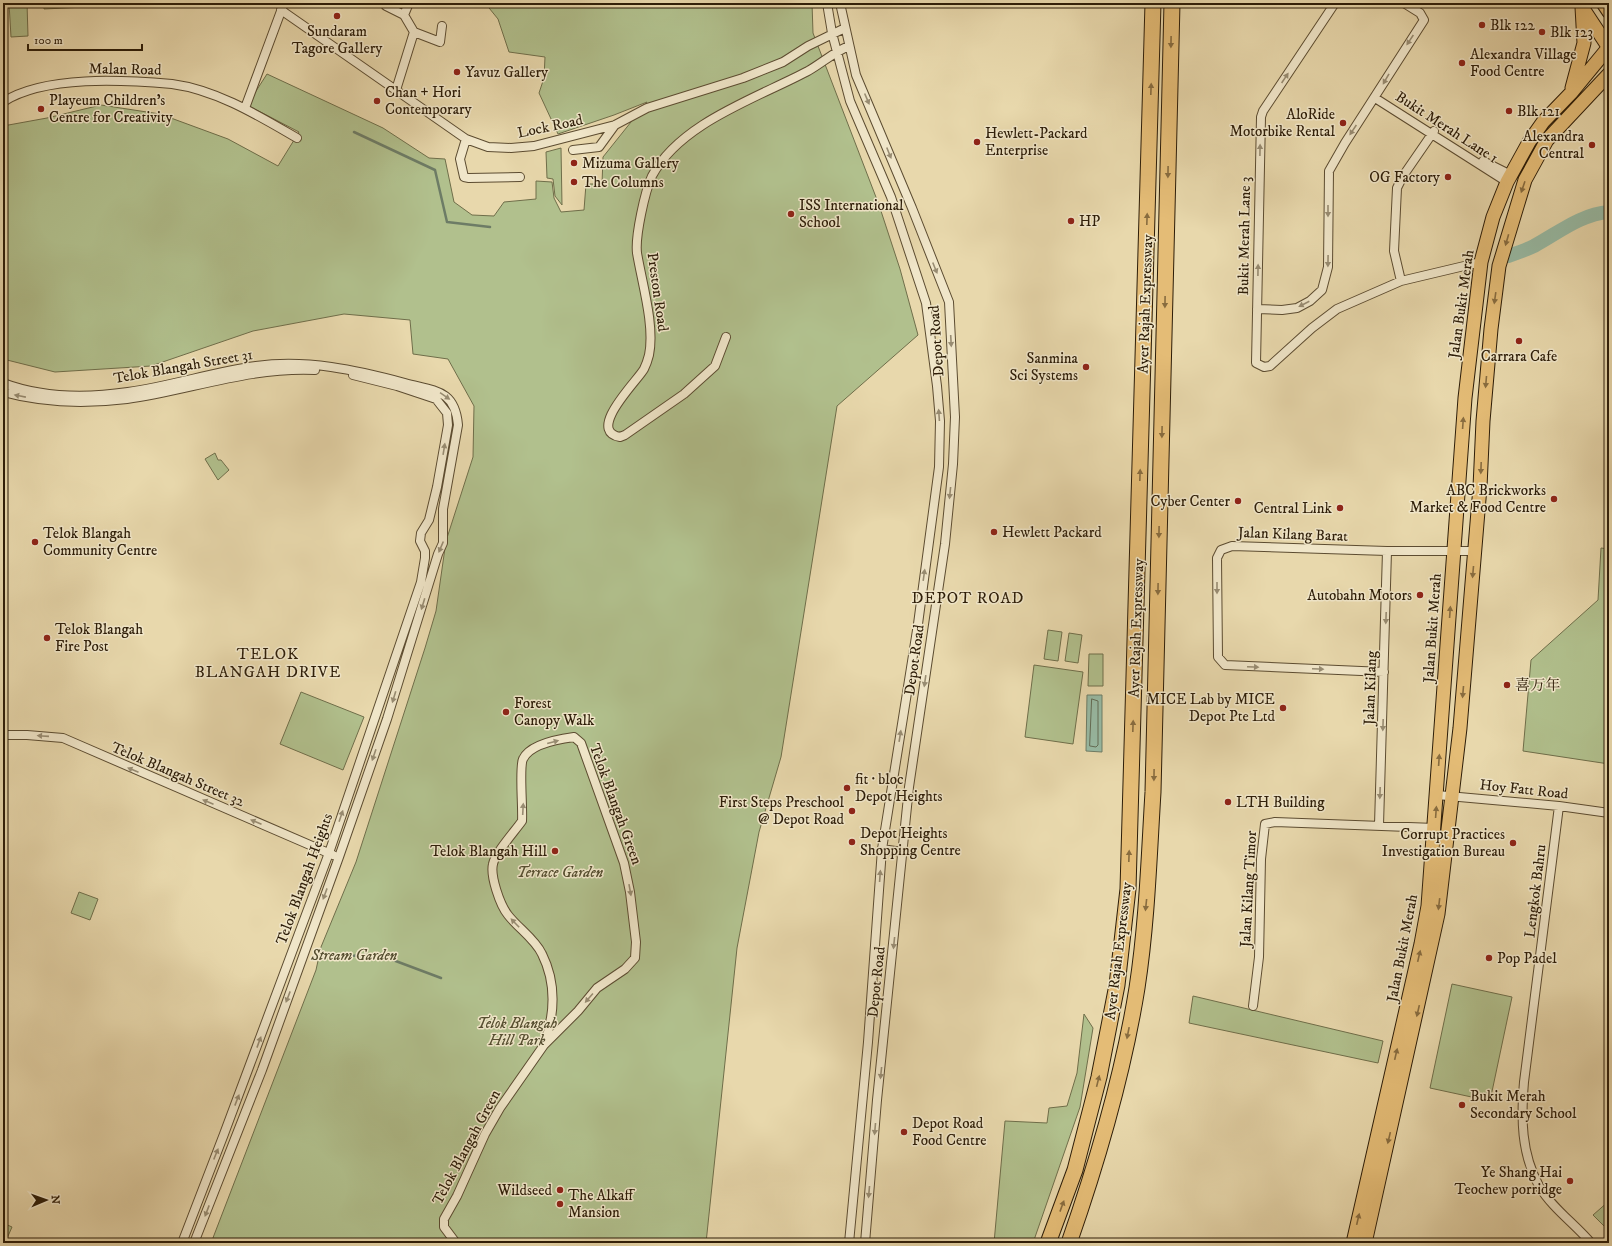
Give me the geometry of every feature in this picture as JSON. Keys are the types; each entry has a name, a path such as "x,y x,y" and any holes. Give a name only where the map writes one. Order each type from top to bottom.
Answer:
{"highway":[{"name":"Ayer Rajah Expressway","path":"1048,1243 1075,1170 1099,1077 1117,985 1128,889 1153,3"},
{"name":"Ayer Rajah Expressway","path":"1069,1243 1092,1175 1118,1082 1136,988 1147,889 1153,792 1172,3"}],"main road":[{"path":"1603,3 1609,12"},
{"path":"1581,5 1609,47"},
{"path":"1571,93 1584,43 1581,5"},
{"name":"Jalan Bukit Merah","path":"1353,1243 1422,944 1428,906 1435,828 1465,398 1481,262 1493,216 1509,178 1529,142 1543,122 1571,93 1609,47"},
{"name":"Jalan Bukit Merah","path":"1365,1243 1438,914 1452,796 1468,630 1489,354 1499,266 1525,180 1547,140 1609,74"},
{"path":"1582,104 1605,87 1609,88"},
{"path":"1470,352 1489,354"},
{"path":"1447,651 1461,648 1465,642 1468,630"}],"street":[{"path":"387,3 386,6 404,15 414,32 440,42 442,26"},
{"path":"404,15 409,3"},
{"name":"Depot Road","path":"827,3 836,51 850,101 891,197 926,304 940,421 939,468 918,624 882,850 868,1042 849,1243"},
{"name":"Depot Road","path":"840,3 856,75 912,208 949,302 955,417 954,464 909,788 902,852 865,1243"},
{"name":"Bukit Merah Lane 3","path":"1335,3 1262,114 1257,309 1282,310 1297,308 1310,301 1322,290 1328,267 1329,171 1345,143 1376,96"},
{"name":"Bukit Merah Lane 1","path":"1404,3 1420,13 1424,20 1397,60 1376,96 1433,133 1509,178"},
{"path":"245,108 283,6"},
{"name":"Lock Road","path":"283,6 396,90 466,139 488,147 511,148 534,146 615,125 647,108 742,78 783,62 832,33 845,28"},
{"path":"396,90 414,32"},
{"name":"Preston Road","path":"726,337 715,366 684,394 625,435 620,437 612,433 609,423 610,418 621,396 644,370 649,356 651,342 647,306 637,251 642,210 652,176 670,151 693,131 768,90 809,70 836,51 849,46"},
{"name":"Malan Road","path":"3,102 15,95 38,87 97,81 184,85 245,108 297,138"},
{"path":"573,150 599,146 615,125"},
{"path":"1401,281 1394,251 1397,188 1403,176 1433,133"},
{"path":"466,139 460,159 464,176 469,178 520,177"},
{"path":"1257,309 1256,364 1267,367 1275,362 1312,328 1338,309 1401,281 1481,262"},
{"name":"Telok Blangah Street 31","path":"3,383 40,394 94,395 128,392 236,369 273,364 320,365 368,376"},
{"name":"Telok Blangah Street 31","path":"3,392 35,399 74,403 126,399 260,372 314,370 368,376"},
{"name":"Telok Blangah Heights","path":"182,1243 329,853 421,582 426,558 425,551 420,541 421,533 429,520 437,487 448,425 447,413 436,399 368,376"},
{"name":"Telok Blangah Heights","path":"194,1243 262,1070 339,857 387,719 438,554 444,543 443,509 458,425 457,411 451,400 440,393 368,376"},
{"path":"429,520 440,522 444,527"},
{"name":"Jalan Kilang Barat","path":"1384,672 1232,666 1221,663 1218,658 1217,558 1221,550 1232,546 1387,551 1475,551"},
{"name":"Jalan Kilang","path":"1380,825 1387,551"},
{"name":"Telok Blangah Street 32","path":"3,736 27,735 63,738 339,857"},
{"name":"Telok Blangah Green","path":"456,1243 444,1227 444,1219 457,1196 493,1121 544,1045 578,1011 597,988 631,964 637,950 630,892 624,863 581,743 574,738 538,746 528,752 523,759 521,772 522,821 506,841 493,863 493,880 506,914 542,952 551,976 553,1004 551,1025 544,1045"},
{"name":"Hoy Fatt Road","path":"1437,795 1559,806 1609,813"},
{"name":"Lengkok Bahru","path":"1559,806 1524,1082 1521,1118 1526,1153 1540,1187 1591,1243"},
{"name":"Jalan Kilang Timor","path":"1253,1006 1259,957 1261,859 1265,824 1274,822 1435,828"},
{"path":"882,850 902,852"}],"green space":[{"path":"9,3 27,3 28,36 11,37"},
{"path":"44,3 125,3 125,5 44,9"},
{"name":"Telok Blangah Hill Park","path":"485,3 812,3 813,33 879,205 900,269 918,335 837,406 781,757 759,832 737,948 706,1243 211,1243 316,970 321,947 356,862 425,648 436,611 446,541 473,457 474,406 448,359 413,354 410,320 344,314 253,331 151,366 55,372 3,359 3,126 47,118 101,105 160,114 228,139 278,166 299,132 247,105 267,74 383,128 429,158 445,159 454,202 472,215 494,216 504,202 536,199 536,181 552,182 554,198 561,212 584,210 586,184 602,184 603,157 647,102 558,134 539,93 544,78 545,57 509,52 498,19"},
{"path":"561,148 562,205 555,196 553,179 547,178 546,152"},
{"path":"215,453 218,460 221,460 229,470 218,480 205,459"},
{"path":"1601,548 1609,549 1609,764 1523,751 1531,660 1598,600"},
{"path":"1048,630 1062,632 1058,661 1044,659"},
{"path":"1069,633 1082,635 1078,663 1065,661"},
{"path":"1089,654 1103,654 1103,686 1088,686"},
{"path":"1034,665 1083,672 1073,744 1025,737"},
{"path":"301,692 364,717 343,770 280,744"},
{"path":"79,892 98,899 90,920 71,913"},
{"path":"1452,984 1512,997 1490,1101 1430,1088"},
{"path":"1193,996 1383,1041 1378,1063 1189,1023"},
{"path":"1084,1014 1093,1028 1080,1107 1033,1243 994,1243 1005,1121 1047,1123 1049,1108 1067,1106 1077,1073"},
{"path":"1609,1201 1609,1231 1593,1215"},
{"path":"3,1223 12,1227 5,1243 3,1243"}],"water":[{"path":"1087,695 1102,695 1102,752 1086,751"}],"waterway":[{"path":"354,132 435,170 447,222 490,227"},
{"path":"1508,256 1534,246 1579,220 1589,216 1609,212"},
{"path":"349,956 381,954 441,978"}],"place":[{"name":"Sundaram Tagore Gallery","path":"337,16"},
{"name":"Blk 122","path":"1482,25"},
{"name":"Blk 123","path":"1542,32"},
{"name":"Alexandra Village Food Centre","path":"1462,63"},
{"name":"Yavuz Gallery","path":"457,72"},
{"name":"Chan + Hori Contemporary","path":"377,101"},
{"name":"Playeum Children's Centre for Creativity","path":"41,109"},
{"name":"Blk 121","path":"1509,111"},
{"name":"AloRide Motorbike Rental","path":"1343,123"},
{"name":"Hewlett-Packard Enterprise","path":"977,142"},
{"name":"Alexandra Central","path":"1592,145"},
{"name":"Mizuma Gallery","path":"574,163"},
{"name":"OG Factory","path":"1448,177"},
{"name":"The Columns","path":"574,182"},
{"name":"ISS International School","path":"791,214"},
{"name":"HP","path":"1071,221"},
{"name":"Carrara Cafe","path":"1519,341"},
{"name":"Sanmina Sci Systems","path":"1086,367"},
{"name":"ABC Brickworks Market & Food Centre","path":"1554,499"},
{"name":"Cyber Center","path":"1238,501"},
{"name":"Central Link","path":"1340,508"},
{"name":"Hewlett Packard","path":"994,532"},
{"name":"Telok Blangah Community Centre","path":"35,542"},
{"name":"Autobahn Motors","path":"1420,595"},
{"name":"Telok Blangah Fire Post","path":"47,638"},
{"name":"喜万年","path":"1507,685"},
{"name":"MICE Lab by MICE Depot Pte Ltd","path":"1283,708"},
{"name":"Forest Canopy Walk","path":"506,712"},
{"name":"fit · bloc Depot Heights","path":"847,788"},
{"name":"LTH Building","path":"1228,802"},
{"name":"First Steps Preschool @ Depot Road","path":"852,811"},
{"name":"Depot Heights Shopping Centre","path":"852,842"},
{"name":"Corrupt Practices Investigation Bureau","path":"1513,843"},
{"name":"Telok Blangah Hill","path":"555,851"},
{"name":"Pop Padel","path":"1489,958"},
{"name":"Bukit Merah Secondary School","path":"1462,1105"},
{"name":"Depot Road Food Centre","path":"904,1132"},
{"name":"Ye Shang Hai Teochew porridge","path":"1570,1181"},
{"name":"Wildseed","path":"560,1190"},
{"name":"The Alkaff Mansion","path":"560,1204"}],"district":[{"name":"DEPOT ROAD","path":"968,597"},
{"name":"TELOK BLANGAH DRIVE","path":"268,662"}],"park label":[{"name":"Terrace Garden","path":"560,872"},
{"name":"Stream Garden","path":"354,955"}]}
